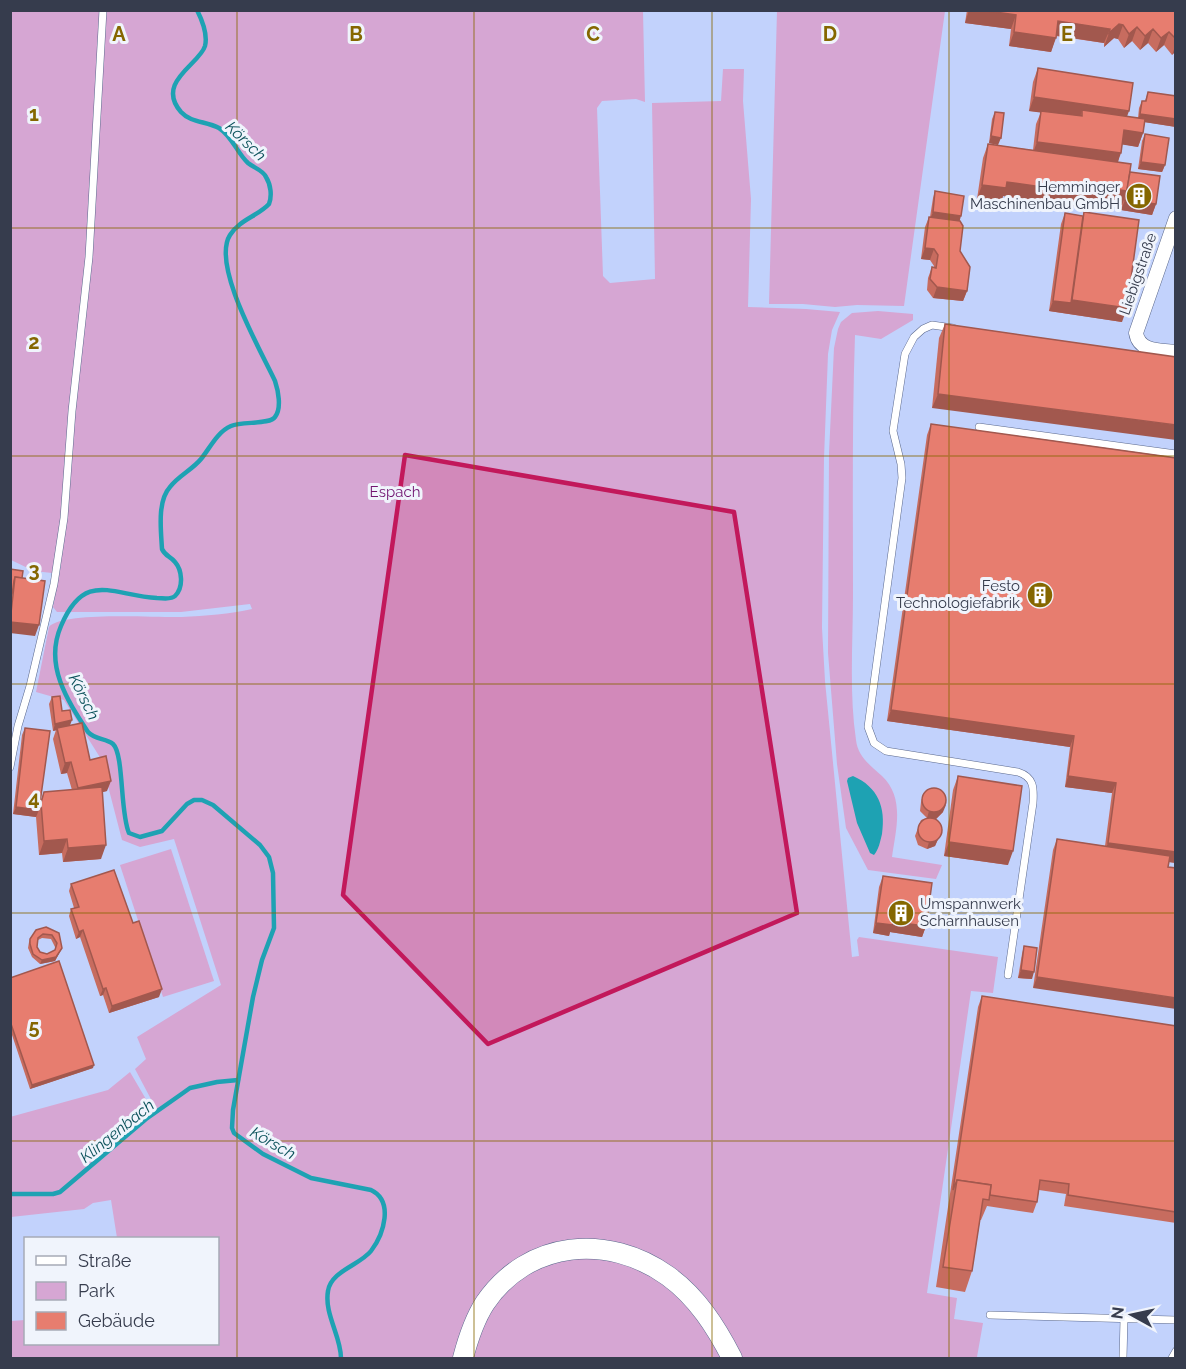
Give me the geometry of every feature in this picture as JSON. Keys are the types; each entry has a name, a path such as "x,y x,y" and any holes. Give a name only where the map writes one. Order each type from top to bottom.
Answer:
{"main road":[{"path":"464,1359 470,1334 480,1311 505,1280 539,1258 566,1250 587,1248 608,1250 630,1256 669,1277 704,1312 732,1359"}],"street":[{"name":"Liebigstraße","path":"1176,218 1137,328 1141,347 1176,352"}],"lane":[{"path":"10,767 18,726 30,686 54,584 64,518 71,420 89,257 103,10"},
{"path":"958,328 934,325 922,329 914,337 903,358 893,431 902,478 868,727 874,743 886,751 1018,772 1027,775 1031,780 1033,803 1008,975"},
{"path":"979,427 1176,454"},
{"path":"990,1315 1176,1320"},
{"path":"1124,1319 1124,1359"},
{"path":"1172,1359 1176,1351"}],"highlighted area":[{"path":"405,455 734,512 797,913 488,1044 343,895"}],"green space":[{"name":"Espach","path":"10,11 643,11 645,102 636,99 602,101 597,108 603,276 610,283 655,279 652,103 721,101 723,69 744,69 743,101 751,199 748,307 840,312 832,330 828,354 822,628 825,681 852,957 859,956 857,940 859,937 998,957 993,993 971,991 927,1293 957,1298 954,1319 983,1323 977,1357 740,1358 651,1258 532,1254 456,1358 11,1358 11,1321 24,1320 24,1345 219,1345 219,1237 117,1237 111,1200 93,1203 84,1209 11,1217 10,1117 108,1090 130,1072 150,1106 153,1103 135,1069 146,1059 137,1037 221,985 174,839 140,847 122,840 101,759 64,700 36,692 49,627 57,622 90,617 191,617 252,609 250,604 181,612 57,612 53,607 61,565 54,564 52,573 34,571 11,560"},
{"path":"777,11 945,11 904,306 835,307 769,304"},
{"path":"878,311 913,314 913,320 881,339 855,335 852,667 854,722 859,751 882,776 894,794 897,825 892,857 942,865 936,879 868,870 846,828 837,764 828,653 829,453 834,348 841,322 852,313"},
{"path":"171,849 214,981 163,997 120,865"},
{"path":"567,1258 606,1258 649,1273 685,1301 725,1358 471,1358 485,1322 504,1294 530,1273"}],"shaded area":[{"path":"853,776 869,786 881,807 882,834 874,855 870,853 857,823 847,781"}],"building":[{"path":"981,10 1176,10 1176,39 1169,32 1161,38 1153,29 1145,36 1137,27 1129,34 1123,25 1119,24 1109,33 1110,29 1058,21 1056,38 1014,32 1016,15"},
{"path":"1038,68 1133,83 1129,111 1034,97"},
{"path":"1148,92 1176,96 1176,119 1140,114 1142,101 1146,101"},
{"path":"1082,110 1145,119 1143,133 1124,130 1121,153 1037,142 1041,111 1082,116"},
{"path":"995,112 1004,113 1001,138 991,136"},
{"path":"1145,134 1169,138 1165,165 1141,162"},
{"path":"988,144 1131,164 1127,191 1100,187 1099,195 1007,182 1006,188 982,185"},
{"path":"1130,172 1160,176 1156,204 1125,200"},
{"path":"935,191 964,196 961,216 933,212"},
{"path":"1084,212 1139,220 1127,308 1072,300"},
{"path":"1065,213 1083,216 1071,303 1053,301"},
{"path":"929,217 960,221 963,226 960,251 970,267 967,291 937,287 930,279 932,267 936,268 938,255 934,249 925,248"},
{"path":"945,324 1176,357 1176,425 938,394"},
{"name":"Festo Technologiefabrik","path":"931,424 1176,458 1176,852 1108,843 1116,783 1068,776 1074,736 891,710"},
{"path":"10,569 23,571 22,578 15,577 10,609"},
{"path":"15,577 45,581 39,625 10,622"},
{"path":"60,696 62,711 70,710 72,720 55,724 52,697"},
{"path":"82,723 90,760 106,756 111,781 78,788 71,762 65,763 57,728"},
{"path":"25,728 50,731 39,810 16,807"},
{"path":"958,776 1022,786 1013,851 949,842"},
{"path":"102,787 106,845 68,848 67,839 44,841 41,803 44,792"},
{"path":"934,788 939,789 945,795 945,805 939,811 934,812 929,811 923,805 922,800 923,795 929,789"},
{"path":"930,818 935,819 941,825 941,835 935,841 930,842 925,841 919,835 918,830 919,825 925,819"},
{"path":"1057,839 1170,856 1168,867 1176,868 1176,998 1037,977"},
{"path":"114,870 133,923 139,921 162,989 112,1006 106,988 103,989 83,930 79,932 71,909 79,907 71,884"},
{"name":"Umspannwerk Scharnhausen","path":"883,876 932,883 926,926 893,922 893,925 876,923"},
{"path":"46,927 59,933 62,948 56,957 42,960 33,954 30,939 36,930","holes":["43,934 52,935 57,943 55,950 47,954 40,952 37,947 38,938"]},
{"path":"1024,946 1037,948 1034,972 1021,970"},
{"path":"59,961 94,1065 32,1085 10,1021 10,978"},
{"path":"982,996 1176,1026 1176,1212 1068,1195 1069,1184 1040,1180 1037,1202 990,1195 991,1185 957,1180 953,1190"},
{"path":"957,1180 991,1185 989,1200 983,1199 972,1271 943,1267"}],"waterway":[{"name":"Körsch","path":"197,10 203,23 205,46 181,74 173,92 174,101 185,116 224,131 244,159 263,173 269,183 271,194 269,204 234,230 226,249 227,266 240,308 275,381 278,409 275,417 268,421 236,425 226,429 197,463 166,493 161,508 162,549 179,569 181,583 175,596 157,598 114,591 90,592 80,597 70,608 56,640 55,655 60,682 88,732 110,742 116,750 129,833 140,837 162,831 187,804 194,800 202,800 213,805 260,845 269,857 273,873 274,928 262,960 253,997 233,1110 232,1128 234,1133 263,1154 311,1178 371,1190 383,1202 385,1210 383,1227 376,1244 366,1256 334,1278 328,1291 328,1308 341,1358"},
{"name":"Klingenbach","path":"10,1194 60,1192 146,1119 190,1088 238,1080"}],"place":[{"name":"Hemminger Maschinenbau GmbH","path":"1139,196"},
{"name":"Festo Technologiefabrik","path":"1040,595"},
{"name":"Umspannwerk Scharnhausen","path":"901,913"}]}
